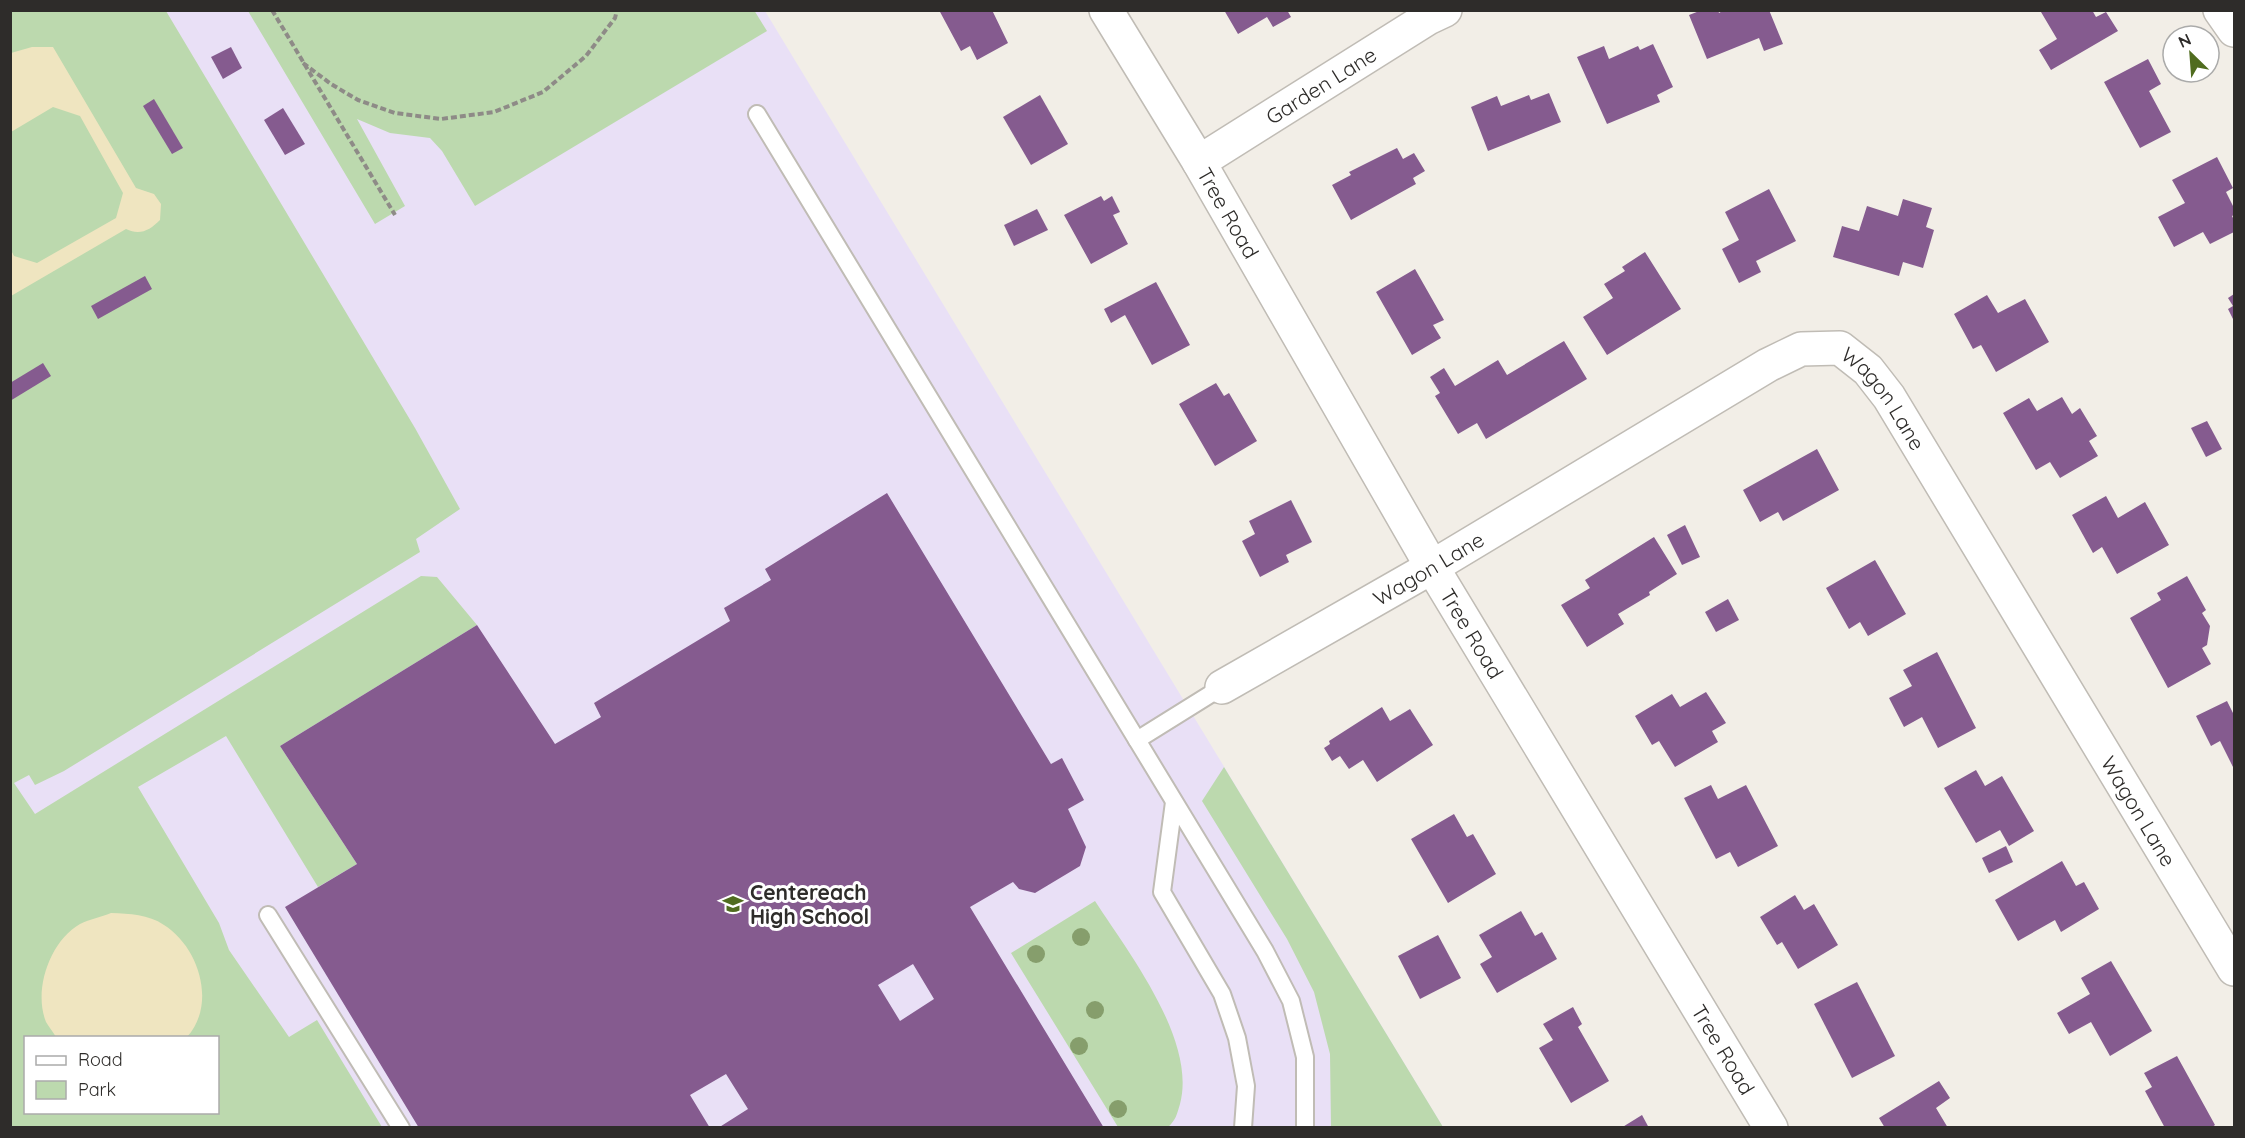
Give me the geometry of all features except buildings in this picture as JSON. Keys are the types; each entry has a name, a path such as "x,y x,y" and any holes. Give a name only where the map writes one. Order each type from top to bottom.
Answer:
{"street":[{"name":"Tree Road","path":"1106,10 1199,162 1432,567 1771,1128"},
{"name":"Garden Lane","path":"1199,162 1444,10"},
{"path":"2220,10 2235,30"},
{"name":"Wagon Lane","path":"1222,687 1432,567 1768,364 1801,349 1840,348 1868,370 1889,398 2235,969"}],"lane":[{"path":"757,114 1265,951 1291,1001 1305,1057 1305,1128"},
{"path":"1137,740 1222,687"},
{"path":"1174,802 1162,892 1222,994 1236,1038 1246,1086 1243,1128"},
{"path":"268,915 401,1128"}],"path":[{"path":"272,10 395,215"},
{"path":"303,63 358,100 395,113 441,119 494,112 543,92 552,85 586,56 615,18 617,10"}],"shaded area":[{"path":"10,11 765,11 1443,1127 11,1127"}],"green space":[{"path":"754,10 767,31 475,206 442,151 430,138 390,133 357,119 405,206 375,224 248,11"},
{"path":"10,11 166,11 415,428 460,509 416,539 420,552 64,771 35,785 29,775 14,783 35,814 421,576 437,577 477,625 280,746 357,864 318,887 226,736 138,787 219,923 229,950 289,1037 317,1020 382,1127 11,1127"},
{"path":"1224,767 1443,1127 1331,1127 1330,1054 1314,992 1287,939 1202,801"},
{"path":"1095,901 1141,971 1169,1025 1179,1052 1183,1079 1180,1104 1175,1119 1168,1127 1118,1127 1011,953"}],"sand":[{"path":"32,47 53,47 136,188 154,194 161,204 160,220 144,231 136,232 126,229 11,296 11,250 14,256 37,263 116,218 123,193 80,116 53,107 11,132 11,53"},
{"path":"111,913 139,915 164,925 187,947 195,961 202,993 201,1009 196,1024 188,1036 55,1036 46,1022 42,1009 43,981 47,967 60,942 69,932 88,921"}],"place":[{"name":"Centereach High School","path":"733,904"}]}
